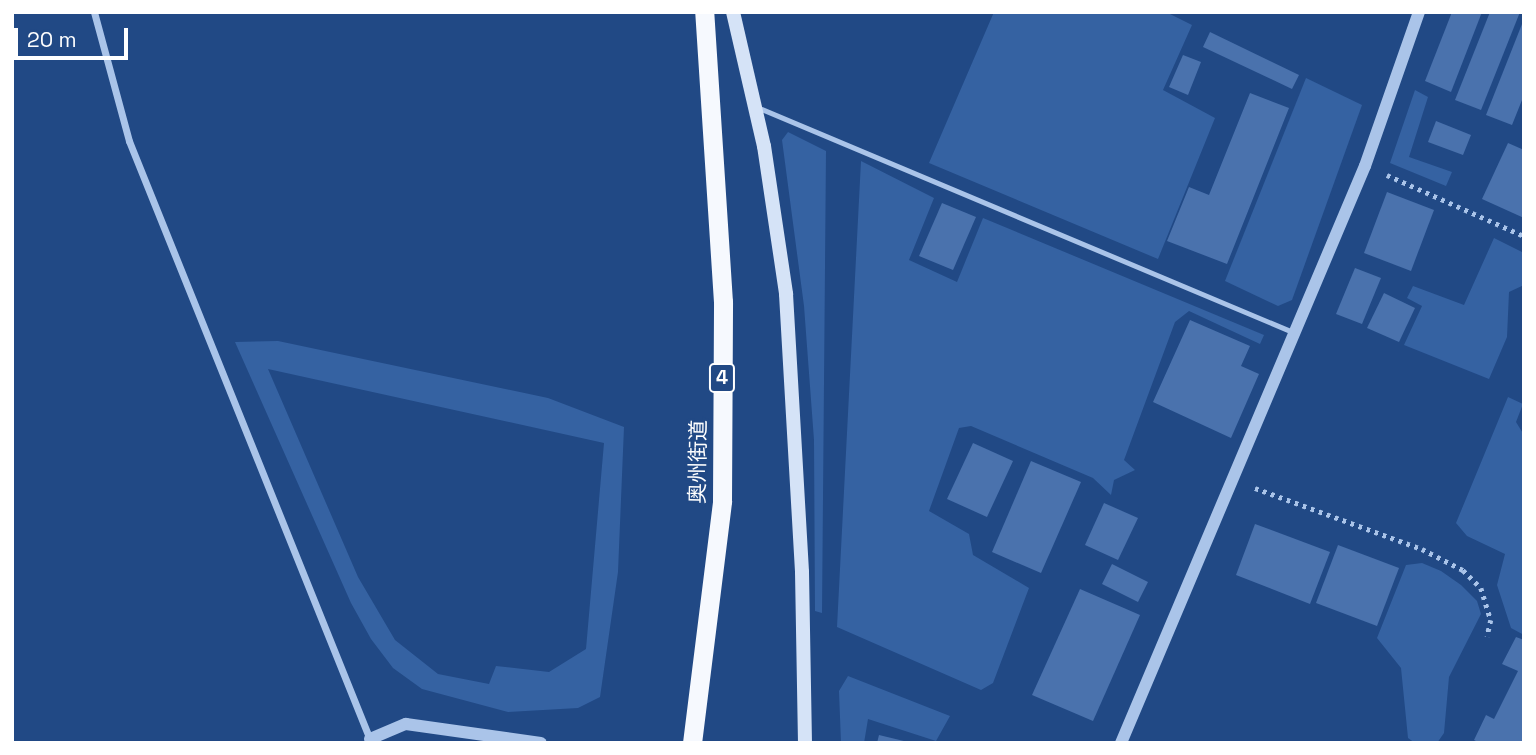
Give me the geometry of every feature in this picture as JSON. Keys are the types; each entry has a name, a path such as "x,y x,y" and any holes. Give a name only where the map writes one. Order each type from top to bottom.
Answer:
{"highway":[{"name":"奥州街道","path":"692,743 722,500 723,302 704,12"}],"main road":[{"path":"733,12 764,146 786,294 802,572 804,743"}],"street":[{"path":"94,12 129,141 371,741 406,724 541,743"},
{"path":"1121,743 1365,166 1419,12"}],"lane":[{"path":"755,107 1295,333"}],"path":[{"path":"1365,166 1466,208 1524,236"},
{"path":"1233,481 1422,549 1463,570 1480,588 1491,620 1487,637"}],"shaded area":[{"path":"994,12 1166,12 1192,25 1163,90 1215,118 1158,259 929,163"},
{"path":"1306,78 1362,105 1292,300 1278,306 1225,281"},
{"path":"1415,90 1428,97 1409,157 1452,172 1446,186 1390,163"},
{"path":"788,132 826,151 822,613 815,611 814,440 804,306 782,140"},
{"path":"861,161 934,198 909,260 957,282 983,218 1264,335 1260,344 1189,311 1175,322 1124,460 1135,470 1114,480 1111,495 1093,478 971,426 959,428 929,511 969,534 973,555 1029,588 993,683 981,690 837,627"},
{"path":"1494,238 1524,253 1524,285 1509,292 1507,337 1489,379 1404,345 1422,306 1407,298 1413,286 1464,305"},
{"path":"278,341 548,398 624,427 618,572 600,697 578,708 508,712 422,689 393,668 371,639 351,603 235,342","holes":["268,369 604,443 586,649 549,672 496,666 489,684 438,674 395,640 358,577"]},
{"path":"1508,397 1523,404 1516,422 1524,435 1524,635 1511,628 1497,585 1505,554 1467,536 1456,523"},
{"path":"1422,563 1441,571 1461,585 1477,601 1481,614 1449,677 1444,733 1437,743 1415,743 1408,738 1401,668 1377,638 1406,565"},
{"path":"848,676 950,716 936,741 868,719 864,743 841,743 839,691"}],"building":[{"path":"1452,12 1482,12 1451,92 1425,81"},
{"path":"1490,12 1520,12 1481,110 1455,100"},
{"path":"1524,19 1524,95 1512,125 1486,115"},
{"path":"1210,32 1299,75 1292,89 1203,47"},
{"path":"1183,55 1201,62 1188,95 1169,87"},
{"path":"1250,93 1289,108 1227,264 1167,241 1189,187 1209,195"},
{"path":"1436,121 1471,135 1463,155 1428,142"},
{"path":"1508,143 1524,150 1524,218 1482,199"},
{"path":"1387,192 1434,210 1411,271 1364,253"},
{"path":"942,203 976,217 953,270 919,256"},
{"path":"1355,268 1381,278 1362,324 1336,314"},
{"path":"1384,293 1415,308 1399,342 1367,328"},
{"path":"1190,320 1250,346 1241,366 1259,374 1231,438 1153,402"},
{"path":"973,443 1013,461 987,517 947,499"},
{"path":"1031,461 1081,482 1041,573 992,552"},
{"path":"1104,503 1138,518 1118,560 1085,545"},
{"path":"1255,524 1330,552 1310,604 1236,575"},
{"path":"1338,545 1399,568 1377,626 1316,603"},
{"path":"1112,564 1148,582 1138,602 1102,584"},
{"path":"1080,589 1140,615 1093,721 1032,695"},
{"path":"1516,637 1524,640 1524,743 1480,743 1474,740 1486,715 1494,719 1518,671 1502,664"},
{"path":"879,735 908,742 908,743 877,743"}]}
